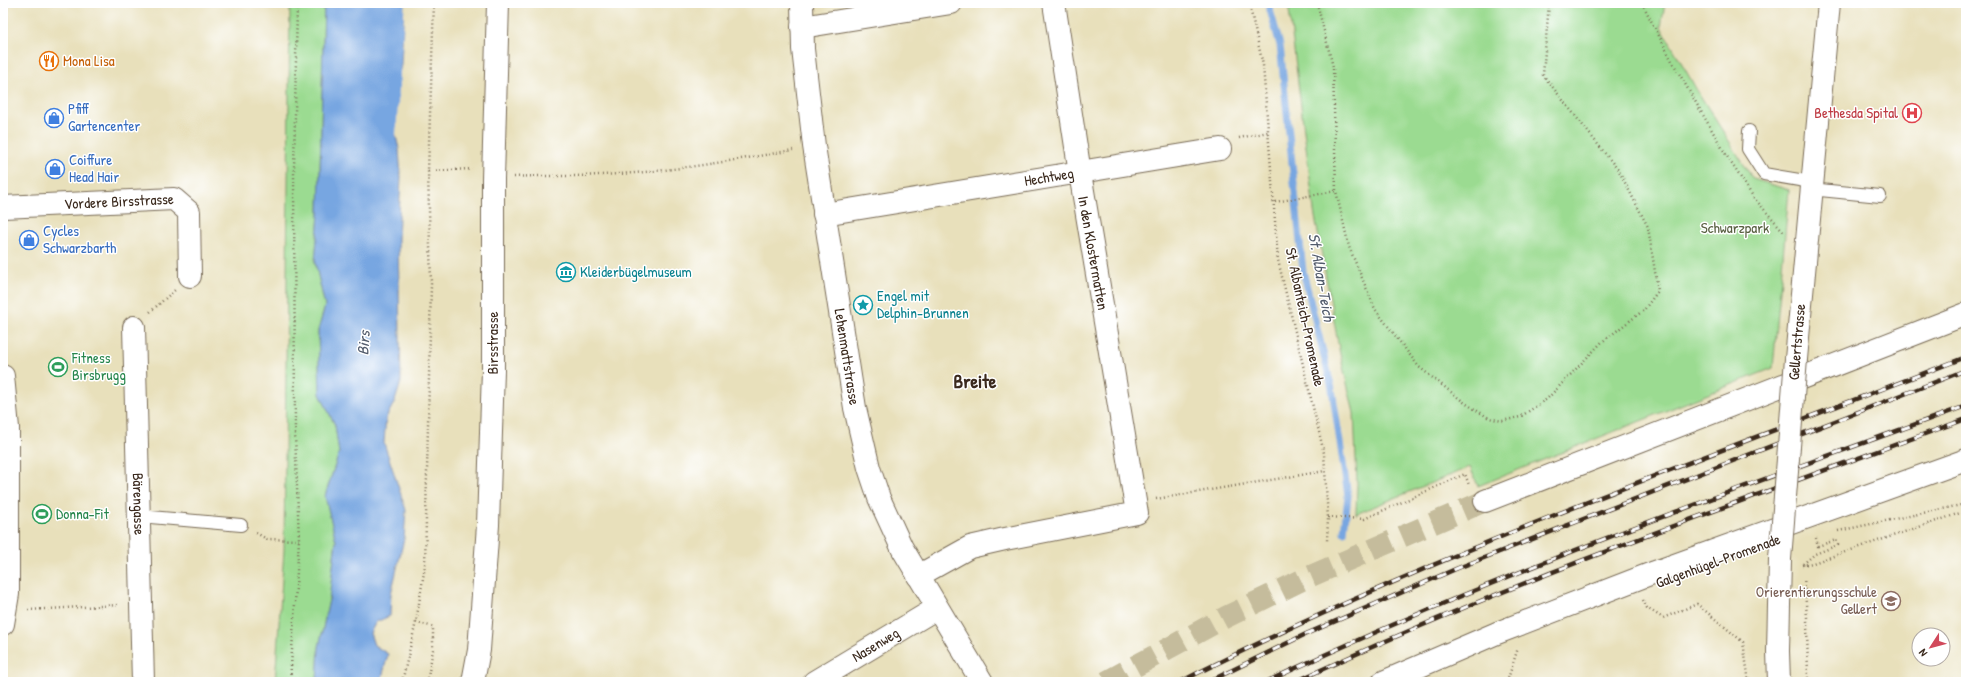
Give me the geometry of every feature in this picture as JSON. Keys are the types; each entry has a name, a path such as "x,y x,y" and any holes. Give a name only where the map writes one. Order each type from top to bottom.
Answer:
{"main road":[{"name":"Birsstrasse","path":"473,682 479,650 488,525 493,370 493,179 498,3"},
{"name":"Lehenmattstrasse","path":"802,3 802,26 814,146 856,408 869,468 879,498 902,548 982,682"},
{"path":"802,26 952,3"},
{"name":"In den Klostermatten","path":"1054,3 1080,173 1136,507"},
{"name":"Gellertstrasse","path":"1779,682 1778,651 1780,561 1806,239 1829,3"},
{"name":"Hechtweg","path":"824,214 1220,149"},
{"name":"Vordere Birsstrasse","path":"3,207 174,199 190,212 190,276"},
{"path":"1485,502 1966,314"},
{"name":"Bärengasse","path":"134,327 143,682"},
{"path":"3,376 8,428 8,594 4,617"},
{"path":"1389,680 1497,633 1655,572 1966,460"},
{"path":"918,576 970,547 1136,507"},
{"name":"Nasenweg","path":"814,682 937,608"}],"lane":[{"path":"1749,131 1748,149 1764,174 1811,186 1880,196"},
{"path":"139,516 241,525"}],"path":[{"path":"290,682 299,540 295,434 294,171 297,3"},
{"path":"402,682 416,622 425,566 431,284 428,171 434,3"},
{"name":"St. Albanteich-Promenade","path":"1248,3 1263,65 1275,202 1278,260 1324,453 1328,517 1327,541"},
{"path":"1317,3 1333,67 1336,192 1349,248 1375,309 1419,366 1465,403 1488,418 1502,421 1520,417 1547,399 1602,342 1644,310 1658,291 1648,227 1619,171 1543,74 1549,3"},
{"path":"1642,3 1673,63 1728,158 1754,198 1785,233 1806,239"},
{"path":"1220,149 1222,141 1268,132"},
{"path":"493,179 544,174 598,175 643,172 814,146"},
{"path":"428,171 474,169"},
{"path":"1275,202 1336,192"},
{"path":"134,327 190,276"},
{"path":"1136,507 1325,471"},
{"path":"1328,517 1364,519 1465,474 1469,486"},
{"path":"1837,532 1960,505 1966,507"},
{"name":"Galgenhügel-Promenade","path":"1780,561 1802,565 1813,563 1966,511"},
{"path":"1808,541 1822,536"},
{"path":"1808,682 1808,617 1802,565 1815,554 1838,545 1836,540 1818,546 1816,538"},
{"path":"267,539 299,540"},
{"name":"Galgenhügel-Promenade","path":"1636,602 1650,597"},
{"path":"1643,600 1647,608 1663,618 1697,604 1743,642 1749,682"},
{"path":"4,617 141,604"},
{"path":"416,622 433,627 433,650 427,682"},
{"path":"1507,682 1517,648 1525,645"}],"green space":[{"path":"290,3 324,3 319,214 315,262 325,306 318,331 320,394 335,425 339,453 325,496 336,540 329,600 319,647 317,682 275,682 284,550"},
{"name":"Schwarzpark","path":"1286,3 1665,3 1661,27 1698,92 1753,179 1789,190 1773,368 1478,486 1470,467 1356,514 1357,483 1354,413 1340,354 1314,211 1289,10"}],"water":[{"path":"324,3 404,3 401,65 395,90 366,87 360,99 389,106 399,149 401,177 398,239 401,382 395,401 386,418 384,443 406,510 404,539 391,594 390,616 376,622 370,633 374,645 388,654 381,682 317,682 319,647 329,600 336,541 325,496 339,453 335,425 320,394 318,331 325,306 315,262 319,214"}],"waterway":[{"name":"Birs","path":"375,157 385,3"},
{"name":"St. Alban-Teich","path":"1268,3 1280,45 1303,271 1332,389 1348,496 1344,532"}],"tunnel":[{"path":"1106,682 1226,617 1306,578 1485,501"}],"railway":[{"path":"1180,682 1276,635 1372,591 1470,549 1569,509 1966,357"},
{"path":"1208,682 1306,634 1458,568 1966,370"},
{"path":"1266,682 1352,643 1525,570 1701,502 1966,406"},
{"path":"1295,682 1460,609 1628,543 1966,419"}],"place":[{"name":"Mona Lisa","path":"49,61"},
{"name":"Bethesda Spital","path":"1912,113"},
{"name":"Pfiff Gartencenter","path":"54,118"},
{"name":"Coiffure Head Hair","path":"55,169"},
{"name":"Cycles Schwarzbarth","path":"29,240"},
{"name":"Kleiderbügelmuseum","path":"566,272"},
{"name":"Engel mit Delphin-Brunnen","path":"863,305"},
{"name":"Fitness Birsbrugg","path":"58,367"},
{"name":"Donna-Fit","path":"42,514"},
{"name":"Orierentierungsschule Gellert","path":"1891,601"}],"district":[{"name":"Breite","path":"975,381"}]}
